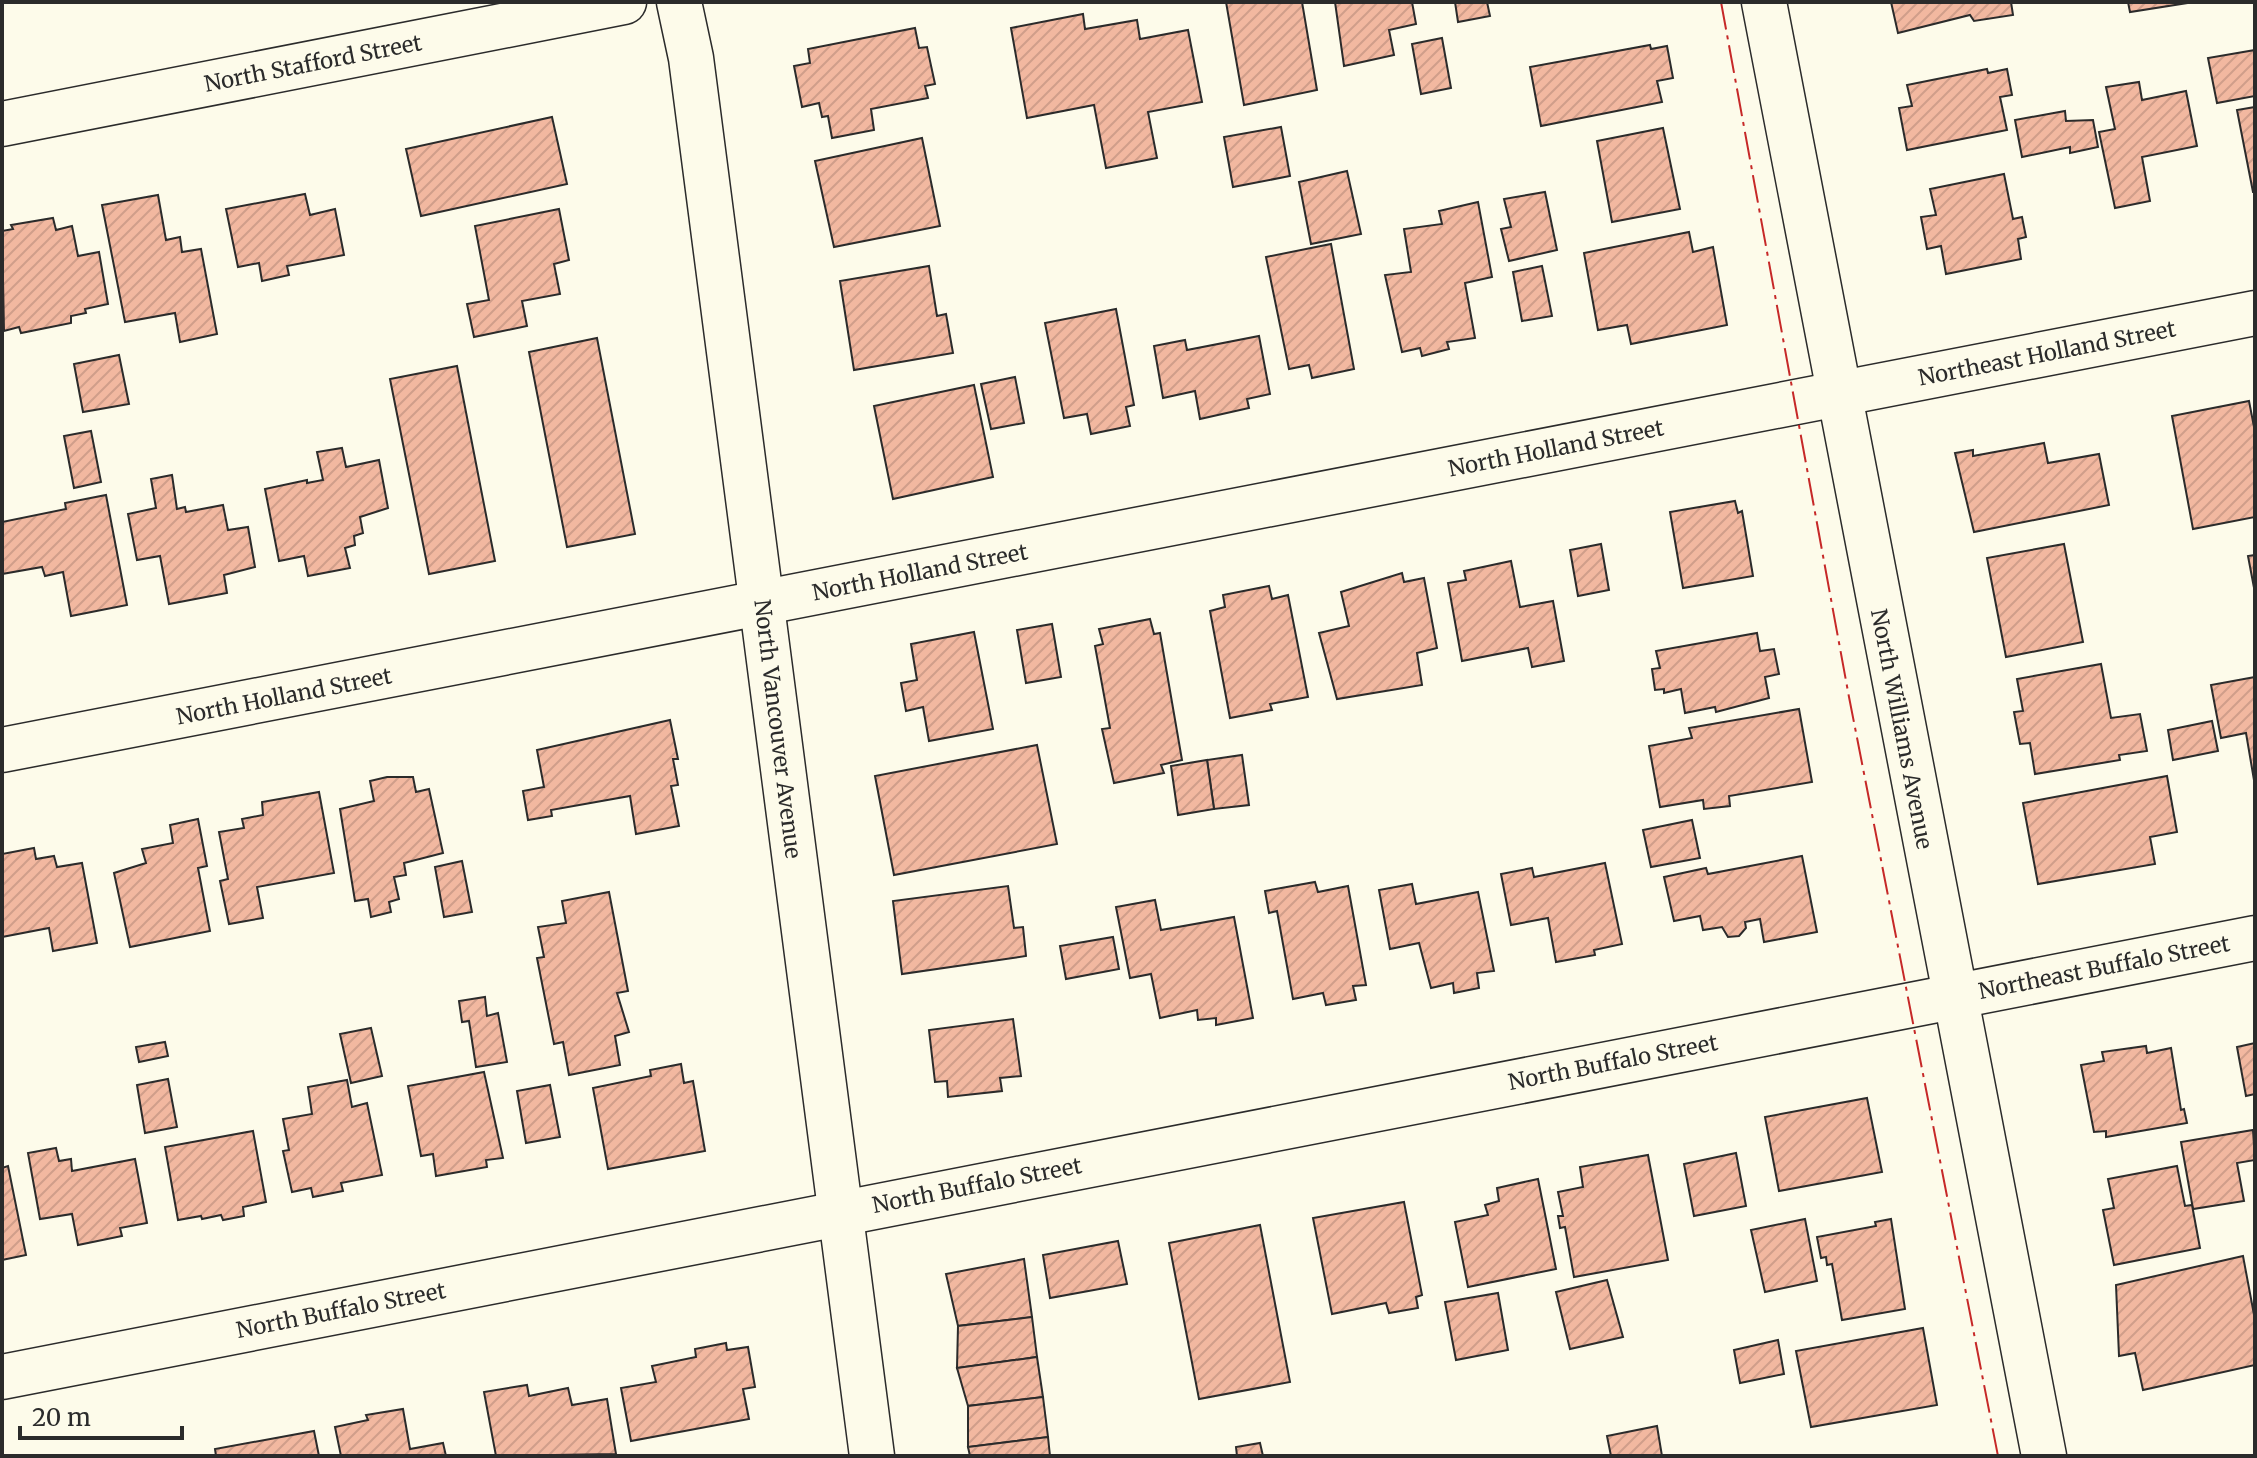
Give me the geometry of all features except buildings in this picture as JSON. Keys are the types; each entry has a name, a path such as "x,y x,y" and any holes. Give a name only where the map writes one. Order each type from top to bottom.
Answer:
{"street":[{"name":"North Stafford Street","path":"2,124 624,2"},
{"name":"North Vancouver Avenue","path":"679,2 691,58 872,1456"},
{"name":"North Williams Avenue","path":"1764,2 2044,1456"},
{"name":"Northeast Holland Street","path":"1838,393 2255,313"},
{"name":"North Holland Street","path":"2,750 1838,393"},
{"name":"Northeast Buffalo Street","path":"1953,996 2255,938"},
{"name":"North Buffalo Street","path":"2,1377 1953,996"}],"power":[{"path":"1721,2 1849,697 1998,1456"}]}
